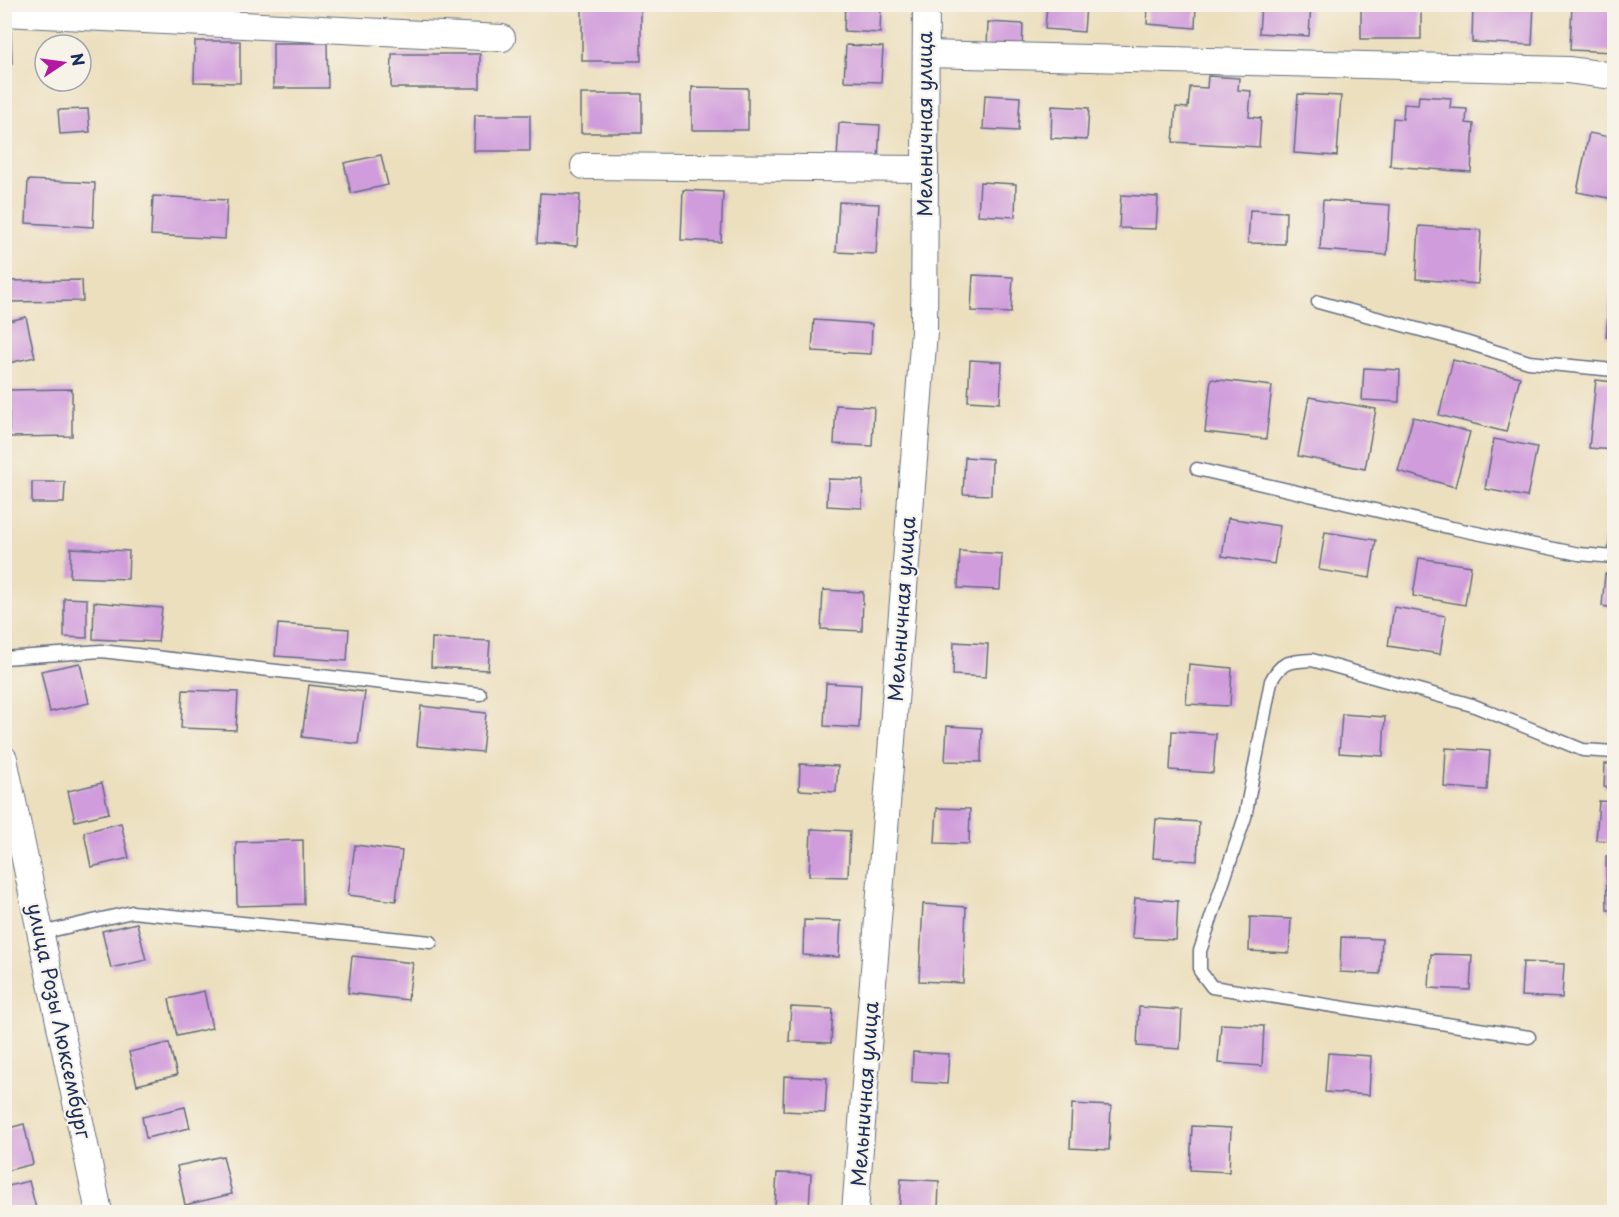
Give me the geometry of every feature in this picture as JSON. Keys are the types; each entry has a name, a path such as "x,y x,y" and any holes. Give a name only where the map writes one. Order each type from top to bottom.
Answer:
{"street":[{"name":"Мельничная улица","path":"855,1212 924,332 926,4"},
{"path":"4,13 502,38"},
{"path":"926,54 1568,70 1614,76"},
{"path":"584,166 925,169"},
{"name":"улица Розы Люксембург","path":"4,759 99,1212"}],"lane":[{"path":"1318,302 1529,362 1614,370"},
{"path":"1197,469 1452,528 1579,554 1614,557"},
{"path":"4,658 101,651 480,694"},
{"path":"1529,1037 1212,987 1200,971 1200,951 1245,817 1271,681 1278,668 1292,662 1312,660 1472,705 1583,750 1614,752"},
{"path":"40,933 132,912 431,942"}],"building":[{"path":"582,4 641,4 641,61 582,61"},
{"path":"845,4 881,4 880,33 844,31"},
{"path":"1148,4 1196,4 1195,28 1147,24"},
{"path":"1261,4 1311,4 1309,36 1259,33"},
{"path":"1361,4 1421,4 1421,39 1361,39"},
{"path":"1473,4 1534,4 1532,45 1472,42"},
{"path":"1572,4 1614,6 1614,52 1570,50"},
{"path":"1047,5 1086,5 1084,32 1045,29"},
{"path":"988,22 1023,24 1022,50 987,48"},
{"path":"11,31 12,63 4,63 4,32"},
{"path":"195,41 240,41 240,83 194,82"},
{"path":"273,43 327,43 328,88 273,88"},
{"path":"846,45 883,47 881,82 844,81"},
{"path":"392,54 480,54 480,88 391,88"},
{"path":"1208,76 1239,78 1238,90 1251,91 1249,117 1261,118 1259,147 1173,142 1176,107 1188,108 1190,87 1207,88"},
{"path":"692,87 748,88 748,130 692,130"},
{"path":"581,94 642,94 642,133 581,133"},
{"path":"1298,94 1341,96 1337,156 1294,153"},
{"path":"985,95 1020,97 1018,131 983,129"},
{"path":"1419,96 1451,98 1450,108 1467,109 1466,123 1474,124 1471,172 1390,166 1393,118 1403,119 1404,104 1418,105"},
{"path":"1052,106 1089,108 1087,140 1051,138"},
{"path":"88,109 90,132 60,134 58,110"},
{"path":"475,115 530,115 530,151 474,151"},
{"path":"839,123 880,125 878,161 837,159"},
{"path":"1589,133 1614,138 1614,199 1577,192"},
{"path":"381,155 388,185 351,193 344,163"},
{"path":"28,180 95,183 93,227 26,223"},
{"path":"980,182 1016,184 1015,217 978,215"},
{"path":"683,190 723,192 721,242 681,240"},
{"path":"540,193 580,195 577,246 537,243"},
{"path":"1121,195 1158,197 1156,229 1119,228"},
{"path":"153,196 227,200 225,239 151,235"},
{"path":"1323,200 1390,205 1387,255 1320,250"},
{"path":"839,202 879,204 876,254 836,252"},
{"path":"1250,210 1286,212 1285,244 1248,243"},
{"path":"4,217 11,242 4,244"},
{"path":"1419,226 1481,230 1478,284 1416,279"},
{"path":"973,275 1013,277 1011,313 971,311"},
{"path":"82,280 83,301 5,302 5,281"},
{"path":"1610,295 1614,295 1614,338 1606,337"},
{"path":"26,317 35,357 4,364 4,322"},
{"path":"814,320 872,324 871,354 812,351"},
{"path":"970,360 1002,362 1000,403 968,401"},
{"path":"1453,360 1520,377 1506,432 1439,415"},
{"path":"1364,368 1400,370 1399,402 1362,400"},
{"path":"1211,379 1272,386 1266,439 1205,432"},
{"path":"1596,380 1614,382 1614,450 1589,448"},
{"path":"72,389 72,436 9,437 9,390"},
{"path":"1309,397 1376,409 1365,469 1298,456"},
{"path":"836,405 874,407 872,446 834,444"},
{"path":"1413,417 1470,432 1455,487 1398,471"},
{"path":"1494,439 1537,447 1527,497 1485,489"},
{"path":"965,457 992,459 991,495 963,494"},
{"path":"828,479 863,480 862,508 827,506"},
{"path":"32,482 65,482 64,503 32,503"},
{"path":"1611,517 1614,517 1614,552 1608,552"},
{"path":"1228,518 1280,526 1274,564 1222,556"},
{"path":"1325,532 1376,540 1370,578 1319,570"},
{"path":"71,548 129,551 128,579 70,577"},
{"path":"960,551 1002,554 1000,590 958,588"},
{"path":"1419,558 1471,566 1465,605 1413,596"},
{"path":"1605,574 1614,575 1614,608 1602,606"},
{"path":"823,590 863,592 862,631 821,629"},
{"path":"64,598 87,599 87,638 64,637"},
{"path":"94,602 162,608 158,642 93,639"},
{"path":"1394,607 1446,616 1440,654 1388,646"},
{"path":"278,624 349,629 347,661 275,656"},
{"path":"432,638 490,641 488,670 431,667"},
{"path":"954,642 988,644 986,677 953,675"},
{"path":"80,663 89,703 50,712 41,671"},
{"path":"1189,664 1232,668 1230,706 1186,704"},
{"path":"826,683 861,685 859,728 824,726"},
{"path":"309,685 365,692 358,744 302,737"},
{"path":"183,690 238,692 236,730 181,728"},
{"path":"421,706 486,713 482,752 417,746"},
{"path":"1342,714 1385,717 1383,756 1339,753"},
{"path":"947,726 982,728 981,762 945,761"},
{"path":"1172,731 1216,734 1213,773 1170,770"},
{"path":"1446,748 1490,751 1487,790 1444,787"},
{"path":"800,764 838,766 836,792 799,790"},
{"path":"1605,764 1614,764 1614,788 1604,787"},
{"path":"102,783 109,813 75,821 68,791"},
{"path":"1599,801 1614,802 1614,841 1596,840"},
{"path":"937,808 970,809 969,844 935,843"},
{"path":"1156,819 1199,822 1197,861 1153,858"},
{"path":"121,823 129,858 91,867 84,832"},
{"path":"811,829 850,831 848,877 809,876"},
{"path":"303,840 304,904 237,906 236,842"},
{"path":"355,845 402,851 396,901 348,895"},
{"path":"1614,855 1614,910 1607,910 1606,856"},
{"path":"1135,898 1178,901 1176,940 1132,938"},
{"path":"923,904 966,907 963,983 919,981"},
{"path":"1250,917 1291,919 1289,953 1249,951"},
{"path":"804,920 841,921 839,957 803,955"},
{"path":"137,923 146,960 111,968 102,931"},
{"path":"1341,937 1382,939 1380,974 1340,972"},
{"path":"1431,954 1472,955 1470,990 1429,988"},
{"path":"352,956 413,963 408,1000 348,993"},
{"path":"1523,962 1564,964 1562,998 1521,996"},
{"path":"204,991 212,1028 177,1036 169,999"},
{"path":"791,1007 833,1009 831,1043 789,1041"},
{"path":"1139,1007 1182,1010 1180,1049 1137,1046"},
{"path":"1221,1024 1264,1026 1262,1066 1218,1063"},
{"path":"169,1043 177,1075 137,1085 129,1052"},
{"path":"913,1052 949,1054 947,1084 912,1082"},
{"path":"1328,1053 1371,1056 1369,1095 1325,1092"},
{"path":"784,1076 827,1078 825,1113 783,1111"},
{"path":"1072,1104 1111,1106 1109,1150 1070,1148"},
{"path":"185,1107 190,1128 146,1138 142,1117"},
{"path":"24,1124 33,1164 5,1171 5,1129"},
{"path":"1192,1126 1231,1128 1229,1172 1190,1170"},
{"path":"223,1156 232,1194 185,1205 177,1166"},
{"path":"777,1173 811,1174 809,1208 775,1206"},
{"path":"901,1179 939,1181 938,1212 899,1212"},
{"path":"29,1181 37,1212 4,1212 4,1187"}]}
